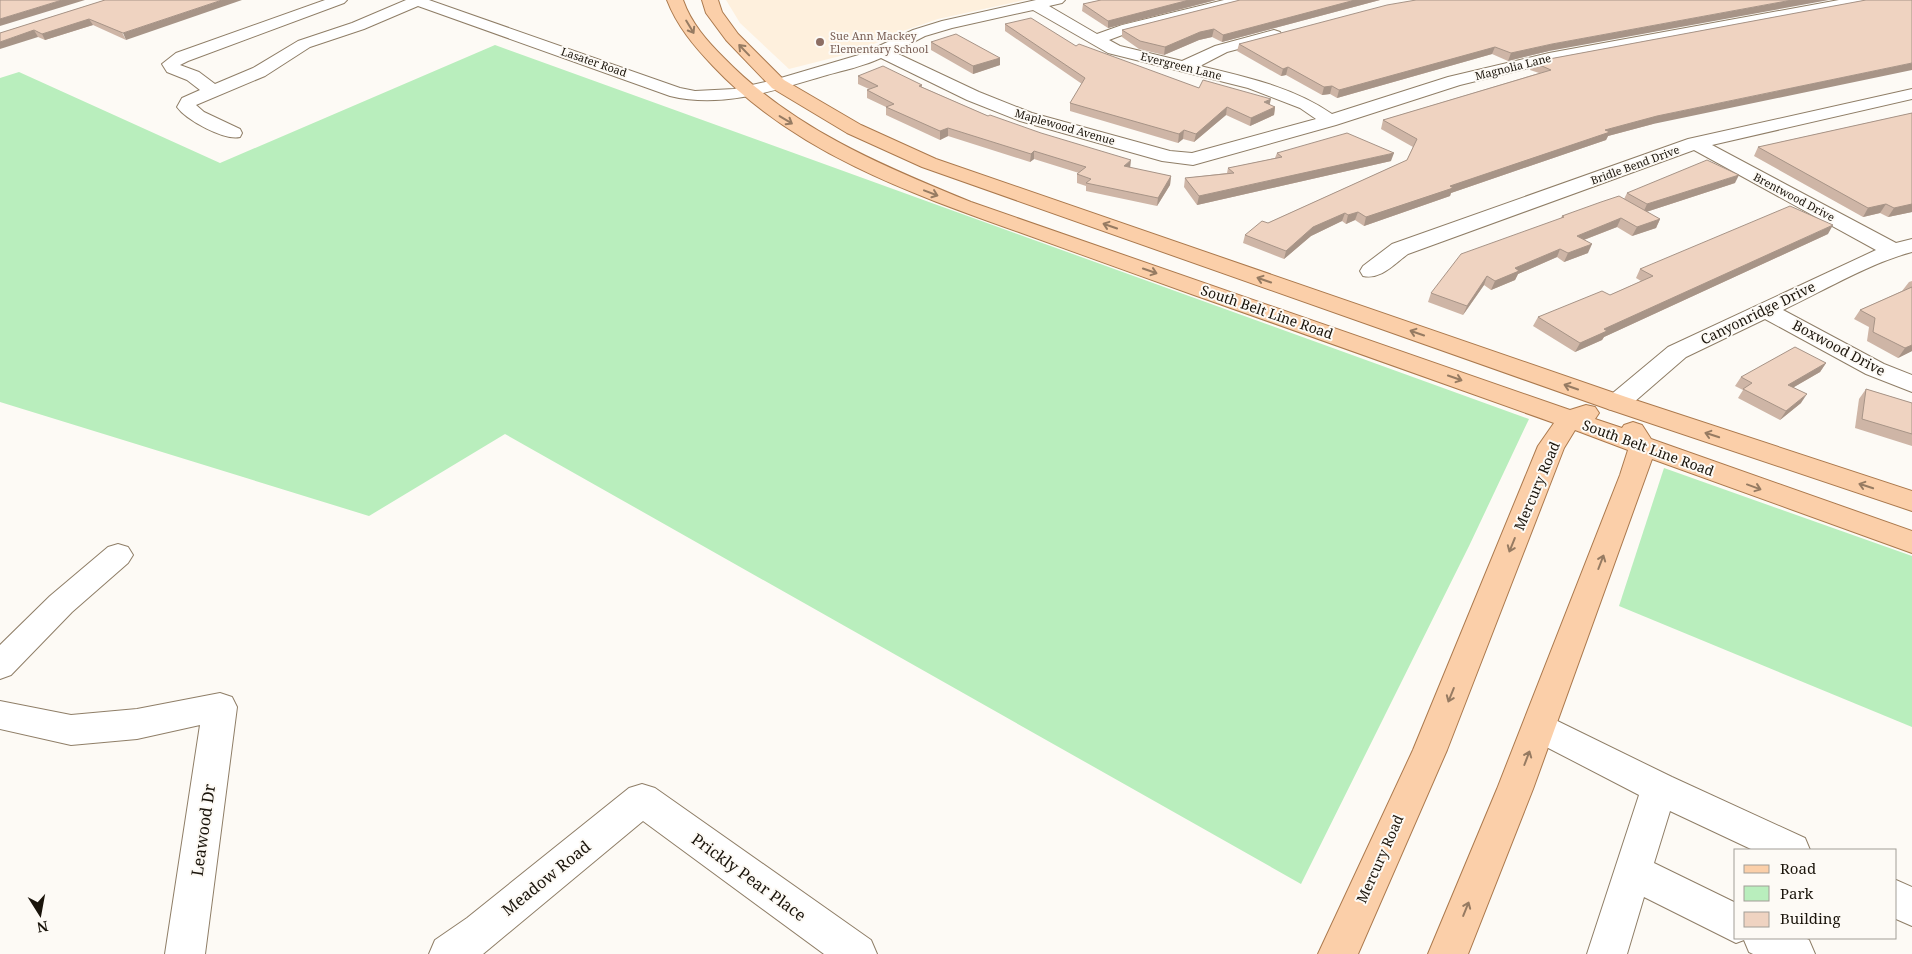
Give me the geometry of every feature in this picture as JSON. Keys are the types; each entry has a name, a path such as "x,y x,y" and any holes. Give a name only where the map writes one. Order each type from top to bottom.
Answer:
{"main road":[{"name":"South Belt Line Road","path":"675,0 694,35 717,61 747,91 775,113 824,143 910,184 964,206 1570,418 1642,446 1912,542"},
{"path":"710,0 714,12 732,37 778,84 854,129 929,163 1617,403 1912,501"},
{"path":"1570,418 1617,403"},
{"path":"1448,954 1539,726 1634,475 1642,446 1617,403"},
{"name":"Mercury Road","path":"1338,954 1430,750 1551,446 1570,418"}],"street":[{"name":"Lasater Road","path":"416,1 676,92 696,96 734,94 778,84 868,58 919,33 948,24 1057,0"},
{"path":"1094,40 1128,28 1243,0"},
{"name":"Magnolia Lane","path":"1169,157 1193,159 1330,121 1454,81 1548,58 1864,0"},
{"path":"212,91 192,76 174,68 170,64 332,1"},
{"path":"233,133 198,116 186,107 188,102 259,72 304,44 358,26 416,1"},
{"name":"Evergreen Lane","path":"1035,5 1114,50 1254,84 1306,104 1330,121"},
{"path":"1184,67 1221,49 1288,32"},
{"name":"Maplewood Avenue","path":"882,52 973,96 1026,117 1169,157"},
{"name":"Bridle Bend Drive","path":"1371,271 1400,248 1695,143 1912,94"},
{"name":"Brentwood Drive","path":"1695,143 1902,248"},
{"name":"Canyonridge Drive","path":"1617,403 1677,352 1848,270 1902,248"},
{"name":"Boxwood Drive","path":"1766,310 1875,368 1912,384"},
{"path":"0,666 61,604 118,555"},
{"name":"Leawood Dr","path":"0,715 71,730 138,724 220,707 185,954"},
{"path":"1539,726 1659,788 1790,849"},
{"path":"1607,954 1659,788"},
{"name":"Meadow Road","path":"449,954 481,932 642,800"},
{"name":"Prickly Pear Place","path":"642,800 857,954"},
{"path":"1633,872 1734,923"},
{"path":"1897,900 1912,907"},
{"path":"1765,939 1795,954"}],"shaded area":[{"name":"Sue Ann Mackey Elementary School","path":"726,0 1025,0 938,19 903,31 856,52 789,69 740,23"}],"green space":[{"path":"495,45 1529,419 1470,544 1301,884 505,434 369,516 0,402 0,78 19,72 220,163"},
{"path":"1664,468 1912,556 1912,727 1619,606"}],"building":[{"path":"0,0 62,0 0,19"},
{"path":"105,0 222,0 123,33 89,19 42,34 34,30 0,42 0,33"},
{"path":"1101,0 1189,0 1108,21 1083,4"},
{"path":"1240,0 1355,0 1223,35 1214,29 1200,32 1165,47 1140,41 1122,30"},
{"path":"1416,0 1792,0 1511,53 1495,47 1339,90 1332,86 1324,87 1288,67 1283,69 1239,44 1387,5"},
{"path":"1866,0 1912,0 1912,63 1657,116 1605,130 1610,132 1450,186 1453,188 1366,217 1358,212 1348,215 1345,213 1313,227 1286,251 1245,235 1262,221 1268,223 1407,160 1417,139 1383,120 1551,70 1533,62"},
{"path":"1031,18 1076,46 1079,44 1199,88 1203,80 1271,99 1264,102 1275,107 1251,118 1227,107 1196,134 1184,130 1179,134 1070,103 1085,78 1005,24"},
{"path":"956,34 1000,58 973,66 931,42"},
{"path":"883,66 922,85 919,86 988,116 990,115 1041,133 1131,160 1124,166 1171,176 1158,198 1086,183 1091,179 1077,174 1086,167 1034,151 1031,154 948,128 940,131 886,107 894,104 867,90 878,86 858,76"},
{"path":"1912,113 1912,204 1894,208 1886,204 1868,208 1758,147"},
{"path":"1347,133 1394,153 1199,196 1185,178 1234,173 1228,168 1282,157 1277,153"},
{"path":"1707,160 1739,175 1647,204 1627,193"},
{"path":"1619,196 1660,219 1637,227 1621,218 1577,236 1592,244 1568,253 1560,249 1515,268 1519,271 1495,281 1487,276 1467,306 1431,293 1461,254"},
{"path":"1790,206 1833,225 1604,329 1607,331 1580,343 1538,317 1602,291 1610,295 1653,276 1640,269"},
{"path":"1912,287 1912,345 1905,348 1873,332 1875,318 1860,310"},
{"path":"1795,347 1826,363 1788,385 1807,394 1786,411 1743,389 1752,383 1741,377"},
{"path":"1866,389 1912,403 1912,434 1862,419"}],"place":[{"name":"Sue Ann Mackey Elementary School","path":"820,42"}]}
